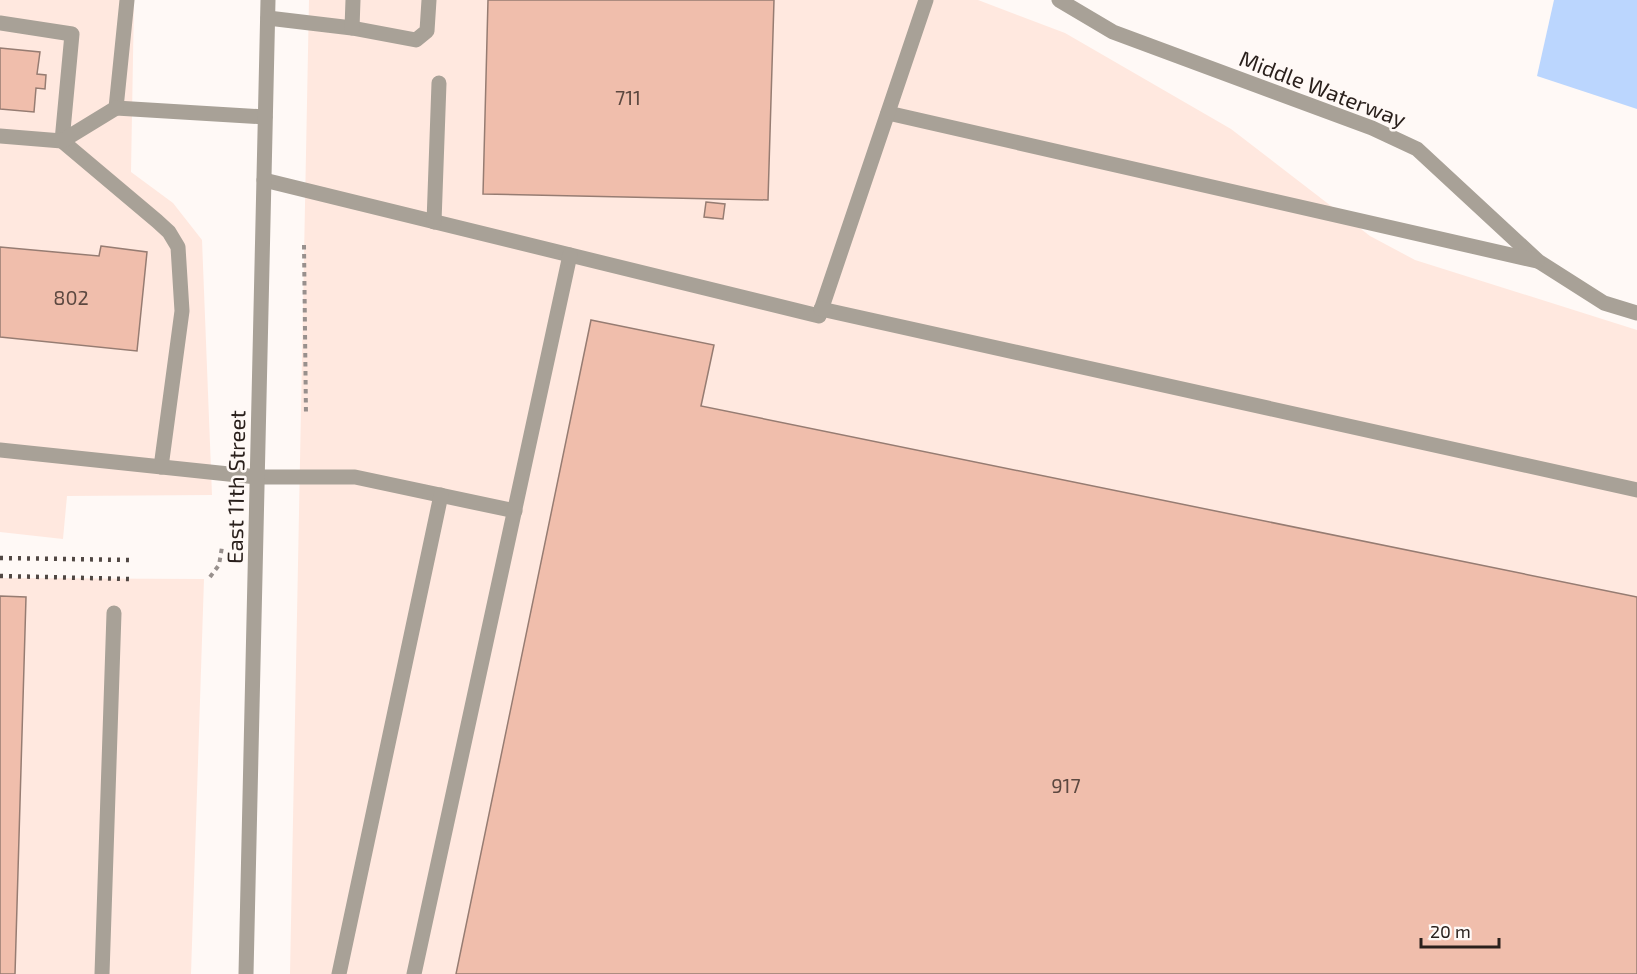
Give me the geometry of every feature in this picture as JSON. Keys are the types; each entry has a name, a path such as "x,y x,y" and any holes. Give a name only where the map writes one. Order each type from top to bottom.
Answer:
{"street":[{"path":"116,108 127,0"},
{"name":"East 11th Street","path":"246,974 268,0"},
{"path":"352,28 353,0"},
{"path":"268,18 352,28 416,39 427,31 429,0"},
{"path":"264,180 819,316 926,0"},
{"name":"Middle Waterway","path":"1059,0 1113,32 1372,128 1417,149 1538,261 1604,303 1637,313"},
{"path":"0,23 72,34 62,141"},
{"path":"434,222 439,83"},
{"path":"62,141 116,108 265,117"},
{"path":"888,113 1538,261"},
{"path":"0,136 62,141 157,221 169,232 178,247 182,311 161,467"},
{"path":"414,974 570,255"},
{"path":"821,309 1637,490"},
{"path":"0,450 257,477 355,477 515,511"},
{"path":"339,974 441,495"},
{"path":"102,974 114,613"}],"path":[{"path":"304,245 306,416"},
{"path":"210,577 219,565 222,547"}],"shaded area":[{"path":"0,0 134,0 131,172 173,203 202,240 212,495 67,496 63,539 0,532"},
{"path":"309,0 978,0 1065,33 1231,129 1370,236 1415,260 1637,330 1637,974 290,974"},
{"path":"0,578 204,579 191,974 0,974"}],"water":[{"path":"1554,0 1637,0 1637,109 1537,76"}],"building":[{"path":"488,0 774,0 768,200 483,194"},
{"path":"0,48 40,52 37,74 46,75 45,89 36,88 34,112 0,109"},
{"path":"706,202 725,204 723,219 704,217"},
{"path":"101,246 147,252 137,351 0,337 0,247 99,256"},
{"path":"591,320 714,345 701,406 1637,597 1637,974 456,974"},
{"path":"0,596 26,597 15,974 0,974"}],"railway":[{"path":"0,558 132,560"},
{"path":"0,576 130,579"}]}
